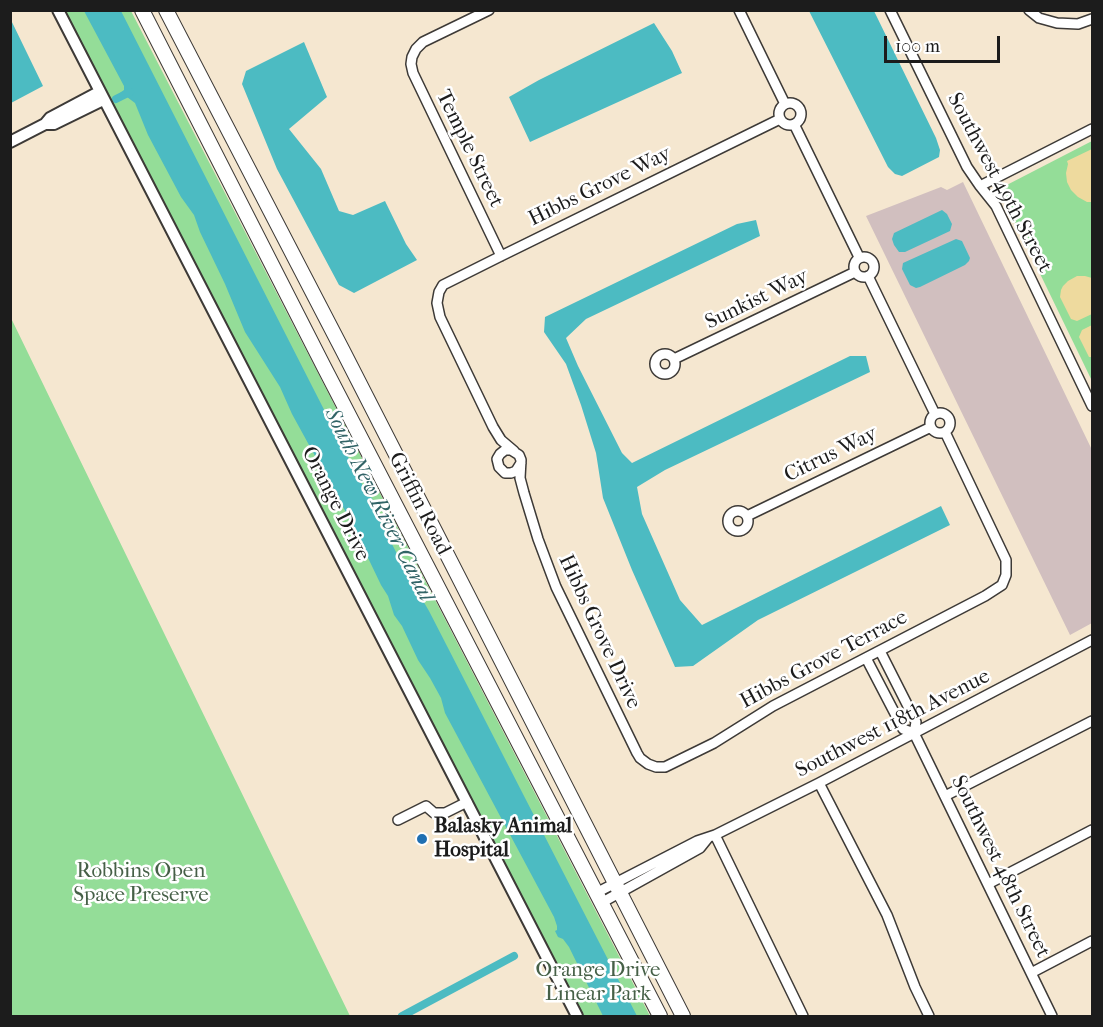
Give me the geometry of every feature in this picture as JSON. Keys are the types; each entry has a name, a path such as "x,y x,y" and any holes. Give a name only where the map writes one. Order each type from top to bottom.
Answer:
{"main road":[{"name":"Griffin Road","path":"142,10 660,1017"},
{"name":"Griffin Road","path":"166,10 349,361 683,1017"},
{"path":"164,54 178,57 189,54"},
{"path":"176,78 186,75 204,82"}],"street":[{"name":"Orange Drive","path":"58,10 577,1017"},
{"name":"Temple Street","path":"489,10 423,42 416,49 411,64 412,73 501,255"},
{"path":"739,10 785,104"},
{"name":"Southwest 49th Street","path":"890,10 967,167 996,206 1092,406"},
{"path":"1029,10 1039,18 1057,23 1078,24 1092,19"},
{"path":"10,142 45,124 54,124 101,96"},
{"path":"785,104 793,104 799,108 800,118 794,124 786,125 780,119 780,110 785,104"},
{"name":"Hibbs Grove Way","path":"493,427 440,317 437,303 443,285 780,119"},
{"path":"794,124 859,257"},
{"path":"980,186 1092,129"},
{"path":"859,257 869,257 873,262 873,272 868,276 860,276 855,272 854,262 859,257"},
{"name":"Sunkist Way","path":"674,359 855,272"},
{"path":"868,276 935,414"},
{"path":"943,413 949,417 949,427 945,432 938,433 932,430 930,420 935,414 943,413"},
{"path":"493,427 501,440 520,457 521,463 514,472 503,472 498,465 493,427"},
{"name":"Citrus Way","path":"747,516 931,427"},
{"name":"Hibbs Grove Terrace","path":"652,766 665,767 714,743 773,706 1002,585 1006,575 1006,560 945,432"},
{"path":"498,459 505,450 514,451"},
{"name":"Hibbs Grove Drive","path":"521,463 521,482 527,505 556,587 637,753 644,762 652,766"},
{"name":"Hibbs Grove Drive","path":"503,472 514,482 527,505"},
{"name":"Southwest 118th Avenue","path":"599,898 697,841 712,837 819,783 1092,640"},
{"name":"Southwest 48th Street","path":"880,651 916,722 914,733 1052,1017"},
{"name":"Southwest 48th Street","path":"866,658 903,729 914,733"},
{"path":"945,796 1092,721"},
{"path":"819,783 887,915 929,1017"},
{"path":"398,820 426,806 434,813 440,813 466,802"},
{"path":"988,884 1092,830"},
{"path":"712,837 803,1017"},
{"path":"1031,973 1092,941"}],"shaded area":[{"path":"963,182 1092,450 1092,623 1070,635 866,216 941,187 947,190"}],"green space":[{"name":"Orange Drive Linear Park","path":"63,11 131,11 650,1016 581,1016"},
{"path":"1092,141 1092,381 999,189"},
{"name":"Robbins Open Space Preserve","path":"11,318 350,1016 11,1016"}],"sand":[{"path":"1092,149 1092,202 1087,202 1071,190 1067,182 1067,161"},
{"path":"1077,276 1092,278 1092,314 1077,321 1071,319 1060,297 1063,286"},
{"path":"1092,325 1092,357 1089,357 1079,337 1082,330"}],"water":[{"path":"84,11 121,11 368,496 372,498 381,523 429,611 637,1016 603,1016 569,947 563,939 558,937 554,917 445,713 441,698 394,615 388,596 348,516 292,414 280,387 245,332 194,215 181,197 148,135 135,103 127,97 123,99 120,93 124,90 124,86"},
{"path":"809,11 874,11 936,138 940,150 939,157 902,176 895,174 888,167"},
{"path":"10,18 43,86 11,103 10,103"},
{"path":"654,23 672,51 682,73 530,142 509,97"},
{"path":"304,42 327,97 289,129 321,169 339,211 353,215 385,201 406,244 417,260 354,293 339,285 277,169 242,84 246,71"},
{"path":"942,210 952,224 950,231 905,252 899,252 892,239 894,233"},
{"path":"756,220 760,236 586,319 566,338 622,453 632,463 850,356 866,356 870,372 665,470 637,487 642,514 680,600 702,625 941,506 950,525 758,620 693,666 675,667 603,498 596,453 581,405 566,364 544,332 545,317 737,224"},
{"path":"956,239 962,241 970,258 965,265 920,287 910,285 902,269 903,263"}],"waterway":[{"path":"116,99 130,92"},
{"path":"402,1016 514,956"}],"place":[{"name":"Balasky Animal Hospital","path":"422,839"}],"water label":[{"name":"South New River Canal","path":"378,505"}]}
